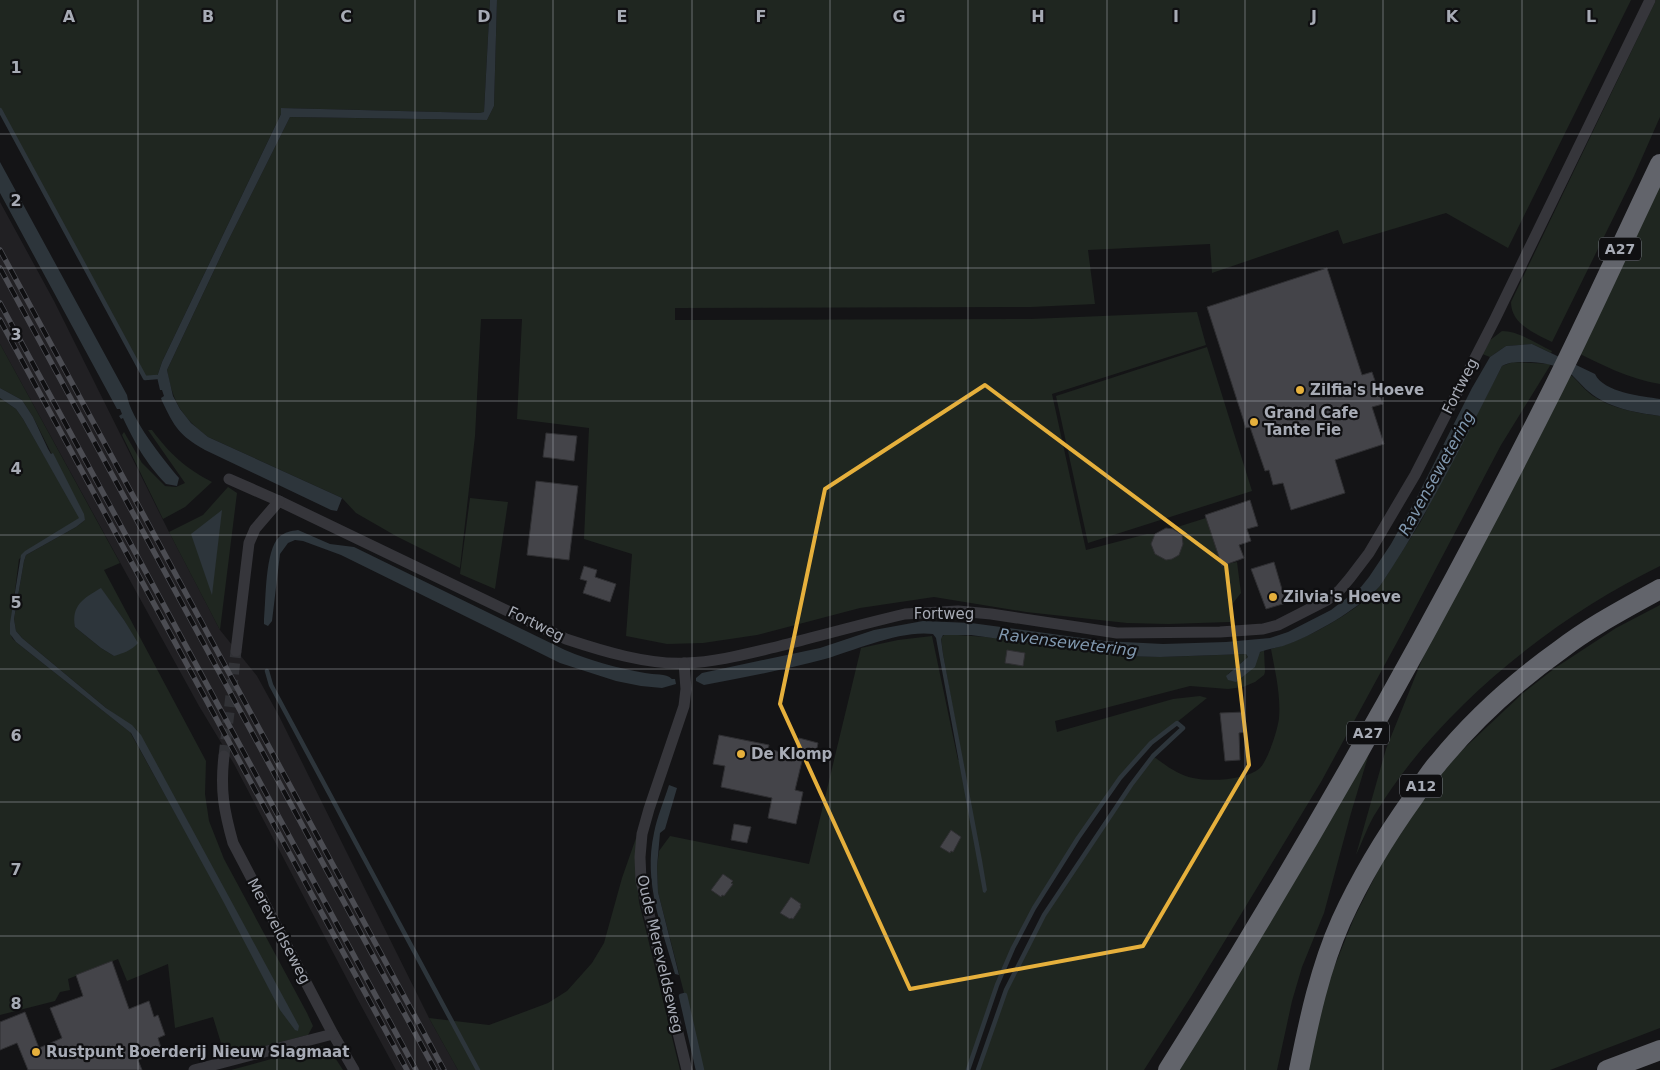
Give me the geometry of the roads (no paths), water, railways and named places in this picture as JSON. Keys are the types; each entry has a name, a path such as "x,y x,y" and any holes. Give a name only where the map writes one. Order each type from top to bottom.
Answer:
{"highway":[{"name":"A27","path":"1168,1070 1272,901 1417,648 1553,388 1660,164"},
{"name":"A12","path":"1299,1070 1312,1007 1340,922 1392,827 1437,763 1509,690 1560,649 1607,618 1660,589"},
{"path":"1607,1070 1660,1050"}],"street":[{"name":"Fortweg","path":"229,479 279,501 566,639 599,650 640,659 684,663 748,654 905,614 958,612 991,614 1116,633 1220,632 1278,625 1327,600 1350,578 1369,553 1415,475 1495,319 1650,0"},
{"path":"236,651 249,543 255,528 279,501"},
{"name":"Oude Mereveldseweg","path":"684,663 686,689 684,706 649,809 642,834 640,857 641,881 687,1070"},
{"name":"Mereveldseweg","path":"224,756 221,786 233,843 354,1070"},
{"path":"194,1070 334,1034"}],"water":[{"path":"490,0 497,0 494,106 487,120 290,117 227,243 167,370 173,396 191,423 208,437 342,498 337,511 331,510 205,450 189,440 174,424 161,398 164,396 162,390 160,390 157,377 162,362 281,114 281,108 484,112"},
{"path":"0,162 127,395 134,415 156,449 179,478 177,486 166,484 152,468 132,437 123,418 121,419 119,416 122,414 120,409 117,409 0,193"},
{"name":"Ravensewetering","path":"1532,344 1595,374 1606,386 1634,395 1660,399 1660,416 1630,411 1597,398 1567,371 1555,366 1543,363 1515,362 1502,366 1414,533 1380,586 1348,612 1321,629 1294,642 1260,652 1255,667 1236,682 1228,680 1226,676 1248,657 1246,654 1160,657 1121,656 971,635 943,635 941,639 943,654 982,860 987,890 985,893 983,892 936,638 933,634 907,635 892,638 795,667 704,685 696,681 696,678 702,673 820,648 874,630 923,621 971,623 1104,641 1163,644 1226,642 1270,638 1288,632 1331,610 1361,587 1391,544 1490,357 1506,346"},
{"path":"0,388 22,400 33,417 48,449 51,454 53,453 84,514 85,520 26,555 14,619 16,631 106,708 132,725 141,735 299,1026 298,1031 295,1030 280,1010 131,733 16,642 10,634 10,623 21,555 79,518 23,419 16,409 0,398"},
{"path":"222,510 212,595 191,534"},
{"path":"298,530 330,544 354,547 565,650 614,666 667,676 675,679 676,684 662,688 641,686 616,681 560,663 341,555 303,541 295,540 288,543 280,554 272,621 268,626 264,624 264,619 267,576 271,553 279,537 290,531"},
{"path":"101,588 138,643 130,650 114,656 75,627 75,613 80,603"},
{"path":"669,785 677,788 665,829 660,833 657,867 658,892 679,975 675,974 660,922 652,887 651,869 654,833"}],"waterway":[{"path":"0,110 145,378 157,377"},
{"path":"267,671 271,685 478,1070"},
{"path":"968,1070 997,985 1013,948 1034,908 1078,838 1120,778 1151,743 1177,723 1183,728 1153,756 1131,785 1044,915 1006,990 978,1070"},
{"path":"698,1070 681,996 685,995 702,1070"}],"tunnel":[{"path":"224,756 236,651"}],"railway":[{"path":"0,250 444,1070"},
{"path":"0,268 435,1070"},
{"path":"0,303 416,1070"},
{"path":"0,320 407,1070"}],"place":[{"name":"Zilfia's Hoeve","path":"1300,390"},
{"name":"Grand Cafe Tante Fie","path":"1254,422"},
{"name":"Zilvia's Hoeve","path":"1273,597"},
{"name":"De Klomp","path":"741,754"},
{"name":"Rustpunt Boerderij Nieuw Slagmaat","path":"36,1052"}]}
